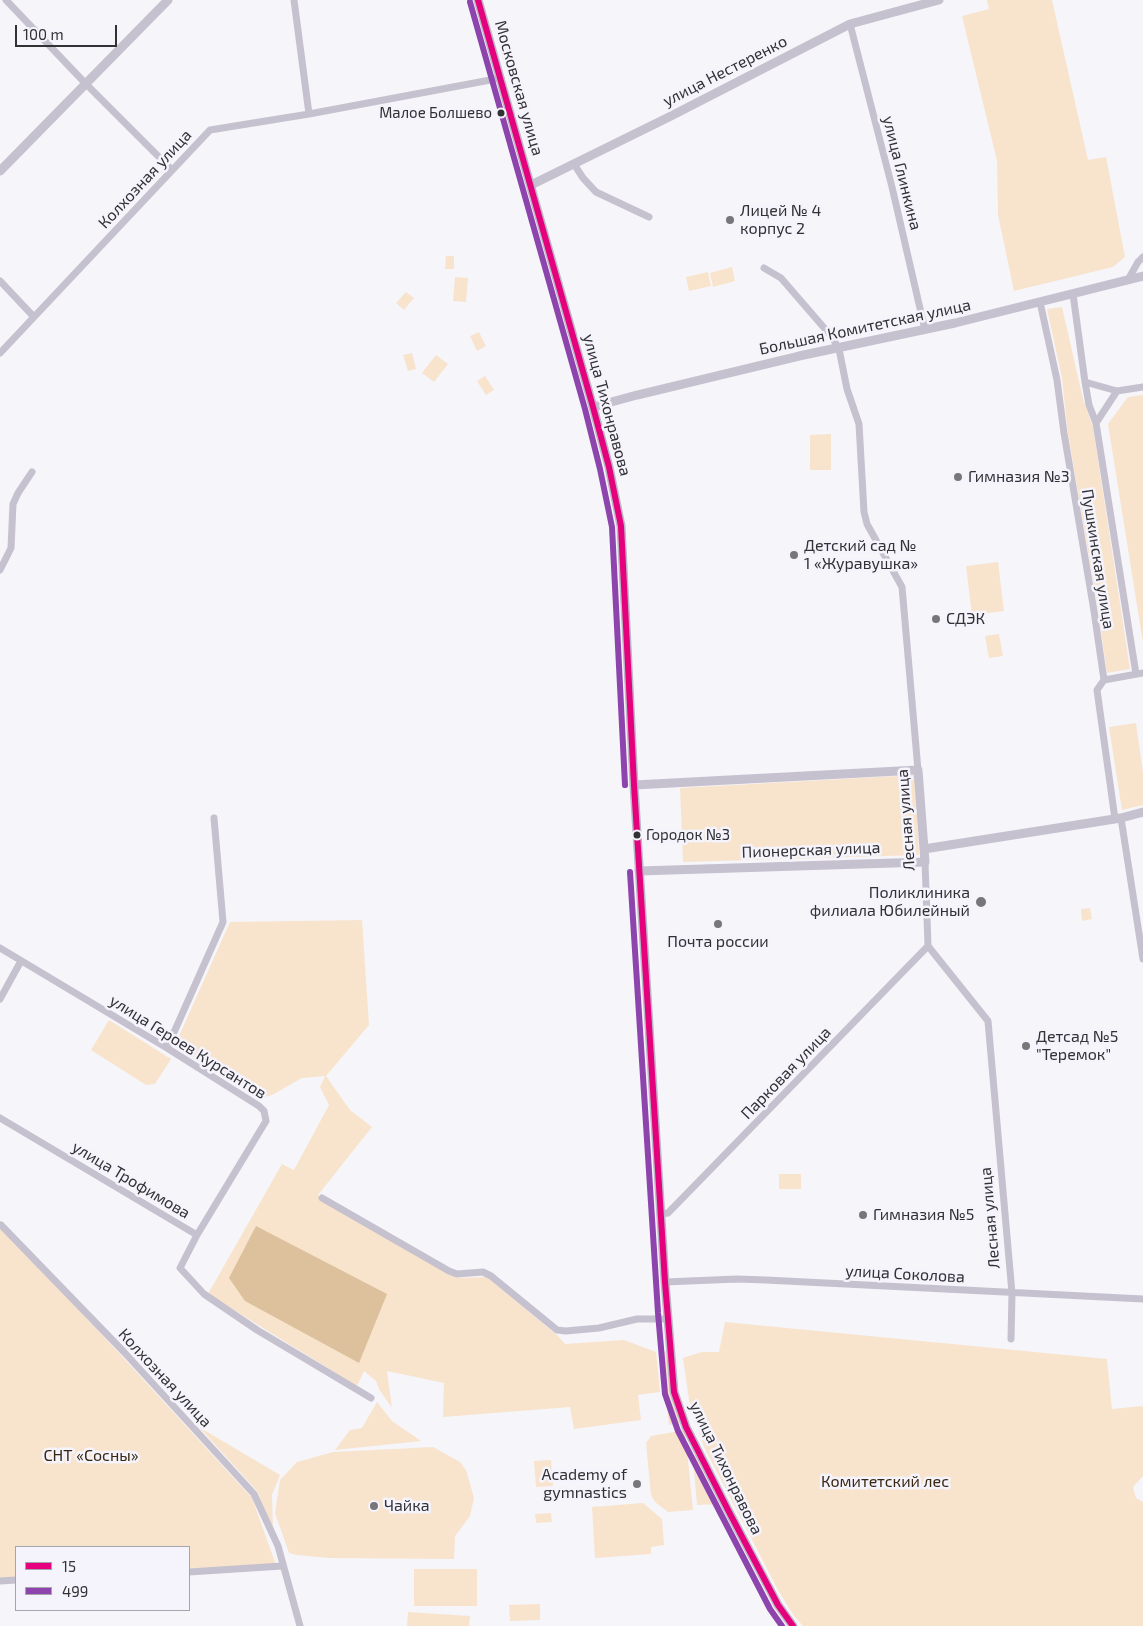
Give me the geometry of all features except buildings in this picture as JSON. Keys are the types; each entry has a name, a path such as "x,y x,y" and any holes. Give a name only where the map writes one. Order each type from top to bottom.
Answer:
{"main road":[{"name":"Московская улица","path":"478,0 531,185"},
{"name":"улица Тихонравова","path":"531,185 609,467 621,526 639,871 667,1319 674,1392 686,1427 778,1605 793,1626"}],"street":[{"path":"6,0 172,170"},
{"path":"0,171 168,0"},
{"path":"294,0 309,114"},
{"name":"улица Нестеренко","path":"531,185 850,24 939,0"},
{"name":"улица Глинкина","path":"850,24 892,186 925,330"},
{"name":"Колхозная улица","path":"0,353 210,130 309,114 501,78"},
{"path":"574,164 583,178 596,192 649,217"},
{"path":"1129,278 1143,257"},
{"path":"764,268 781,278 832,337 839,348"},
{"name":"Большая Комитетская улица","path":"593,407 704,378 925,330 1143,276"},
{"path":"0,281 34,317"},
{"name":"Пушкинская улица","path":"1073,294 1089,405 1096,423 1140,674"},
{"name":"Пушкинская улица","path":"1040,302 1057,380 1064,433 1094,610 1104,680 1097,690 1143,959"},
{"name":"Лесная улица","path":"839,348 847,389 859,424 864,512 867,524 902,586 924,849 928,946 988,1021 1012,1293 1011,1340"},
{"path":"1085,382 1117,391 1143,387"},
{"path":"1096,423 1117,391"},
{"path":"0,570 12,548 13,504 32,472"},
{"path":"1104,680 1140,674"},
{"path":"634,785 918,770"},
{"path":"924,849 1118,818 1143,812"},
{"path":"167,1048 223,922 214,818"},
{"name":"Пионерская улица","path":"639,871 924,862"},
{"name":"Парковая улица","path":"661,1214 668,1212 699,1182 928,946"},
{"name":"улица Героев Курсантов","path":"0,948 167,1048 259,1106 266,1116 266,1121 197,1235"},
{"path":"0,999 21,961"},
{"name":"улица Трофимова","path":"0,1118 197,1235 180,1268 204,1294 257,1330 371,1398"},
{"path":"322,1198 449,1271 457,1274 483,1272 558,1330 599,1328 637,1319 667,1319"},
{"name":"Колхозная улица","path":"2,1225 124,1352 254,1494 278,1546 300,1626"},
{"name":"улица Соколова","path":"665,1282 756,1279 1143,1299"},
{"path":"190,1572 282,1566"},
{"path":"0,1581 15,1580"}],"green space":[{"path":"987,0 1052,0 1088,160 1106,157 1125,257 1113,267 1014,291 998,215 997,161 962,16 989,9"},
{"path":"446,256 454,256 454,269 445,269"},
{"path":"732,267 735,281 713,287 710,273"},
{"path":"708,272 711,286 689,291 686,277"},
{"path":"455,277 468,278 466,302 453,301"},
{"path":"406,292 414,298 404,310 396,303"},
{"path":"1062,307 1083,399 1093,427 1130,669 1107,673 1068,434 1062,378 1047,309"},
{"path":"479,332 486,346 477,351 470,336"},
{"path":"412,353 416,369 408,371 403,355"},
{"path":"436,355 448,364 434,382 422,373"},
{"path":"485,376 494,390 486,395 477,381"},
{"path":"1143,395 1143,643 1108,424 1128,397"},
{"path":"831,434 831,470 810,470 810,435"},
{"path":"998,562 1004,611 972,615 966,566"},
{"path":"999,634 1003,656 989,658 985,636"},
{"path":"1136,723 1143,773 1143,805 1122,810 1109,727"},
{"path":"915,775 919,855 683,862 680,788"},
{"path":"1090,908 1092,919 1082,921 1081,909"},
{"path":"362,920 369,1025 326,1076 350,1110 372,1127 318,1195 321,1199 458,1278 487,1277 558,1336 565,1344 624,1340 656,1352 660,1392 638,1395 641,1420 574,1429 570,1407 443,1417 444,1383 387,1371 392,1408 376,1381 364,1371 357,1386 208,1294 282,1164 294,1170 329,1105 320,1087 325,1076 302,1078 272,1095 260,1098 175,1045 230,922"},
{"path":"109,1020 171,1059 155,1084 146,1085 91,1050"},
{"path":"779,1174 801,1174 801,1189 779,1189"},
{"name":"СНТ «Сосны»","path":"0,1226 252,1498 276,1565 190,1571 190,1546 15,1546 15,1577 0,1578"},
{"name":"Комитетский лес","path":"725,1322 1107,1359 1112,1409 1143,1406 1143,1476 1133,1487 1136,1498 1143,1502 1143,1626 803,1626 794,1616 779,1592 704,1447 689,1400 683,1358 702,1352 719,1352"},
{"path":"666,1351 670,1394 681,1423 669,1425 660,1352"},
{"path":"377,1402 392,1421 421,1441 335,1450 350,1430 362,1428"},
{"path":"199,1427 280,1475 272,1495 273,1528 257,1491"},
{"path":"685,1430 693,1510 668,1512 655,1502 651,1495 646,1443 651,1436"},
{"name":"Чайка","path":"433,1447 460,1462 466,1470 474,1498 470,1516 455,1536 454,1559 329,1558 289,1553 275,1513 280,1480 297,1462 333,1452"},
{"path":"695,1454 718,1504 697,1505 693,1460"},
{"path":"551,1460 553,1486 536,1487 534,1461"},
{"path":"643,1503 662,1519 664,1545 651,1547 651,1554 595,1558 592,1507"},
{"path":"551,1513 552,1522 536,1523 535,1514"},
{"path":"414,1569 477,1569 477,1606 414,1606"},
{"path":"540,1604 540,1620 510,1621 509,1605"},
{"path":"408,1612 470,1616 469,1626 407,1626"}],"shaded area":[{"path":"256,1226 387,1294 359,1363 245,1301 229,1278"}],"transit line":[{"name":"15","path":"478,0 593,407 609,467 621,526 634,785 665,1282 674,1392 686,1427 728,1510 778,1605 793,1626"},
{"name":"499","path":"470,2 585,409 612,527 625,785"},
{"name":"499","path":"630,872 658,1313 665,1394 678,1431 770,1609 782,1626"}],"place":[{"name":"Малое Болшево","path":"501,113"},
{"name":"Лицей № 4 корпус 2","path":"730,220"},
{"name":"Гимназия №3","path":"958,477"},
{"name":"Детский сад № 1 «Журавушка»","path":"794,555"},
{"name":"СДЭК","path":"936,619"},
{"name":"Городок №3","path":"637,835"},
{"name":"Поликлиника филиала Юбилейный","path":"981,902"},
{"name":"Почта россии","path":"718,924"},
{"name":"Детсад №5 \"Теремок\"","path":"1026,1046"},
{"name":"Гимназия №5","path":"863,1215"},
{"name":"Academy of gymnastics","path":"637,1484"},
{"name":"Чайка","path":"374,1506"}]}
